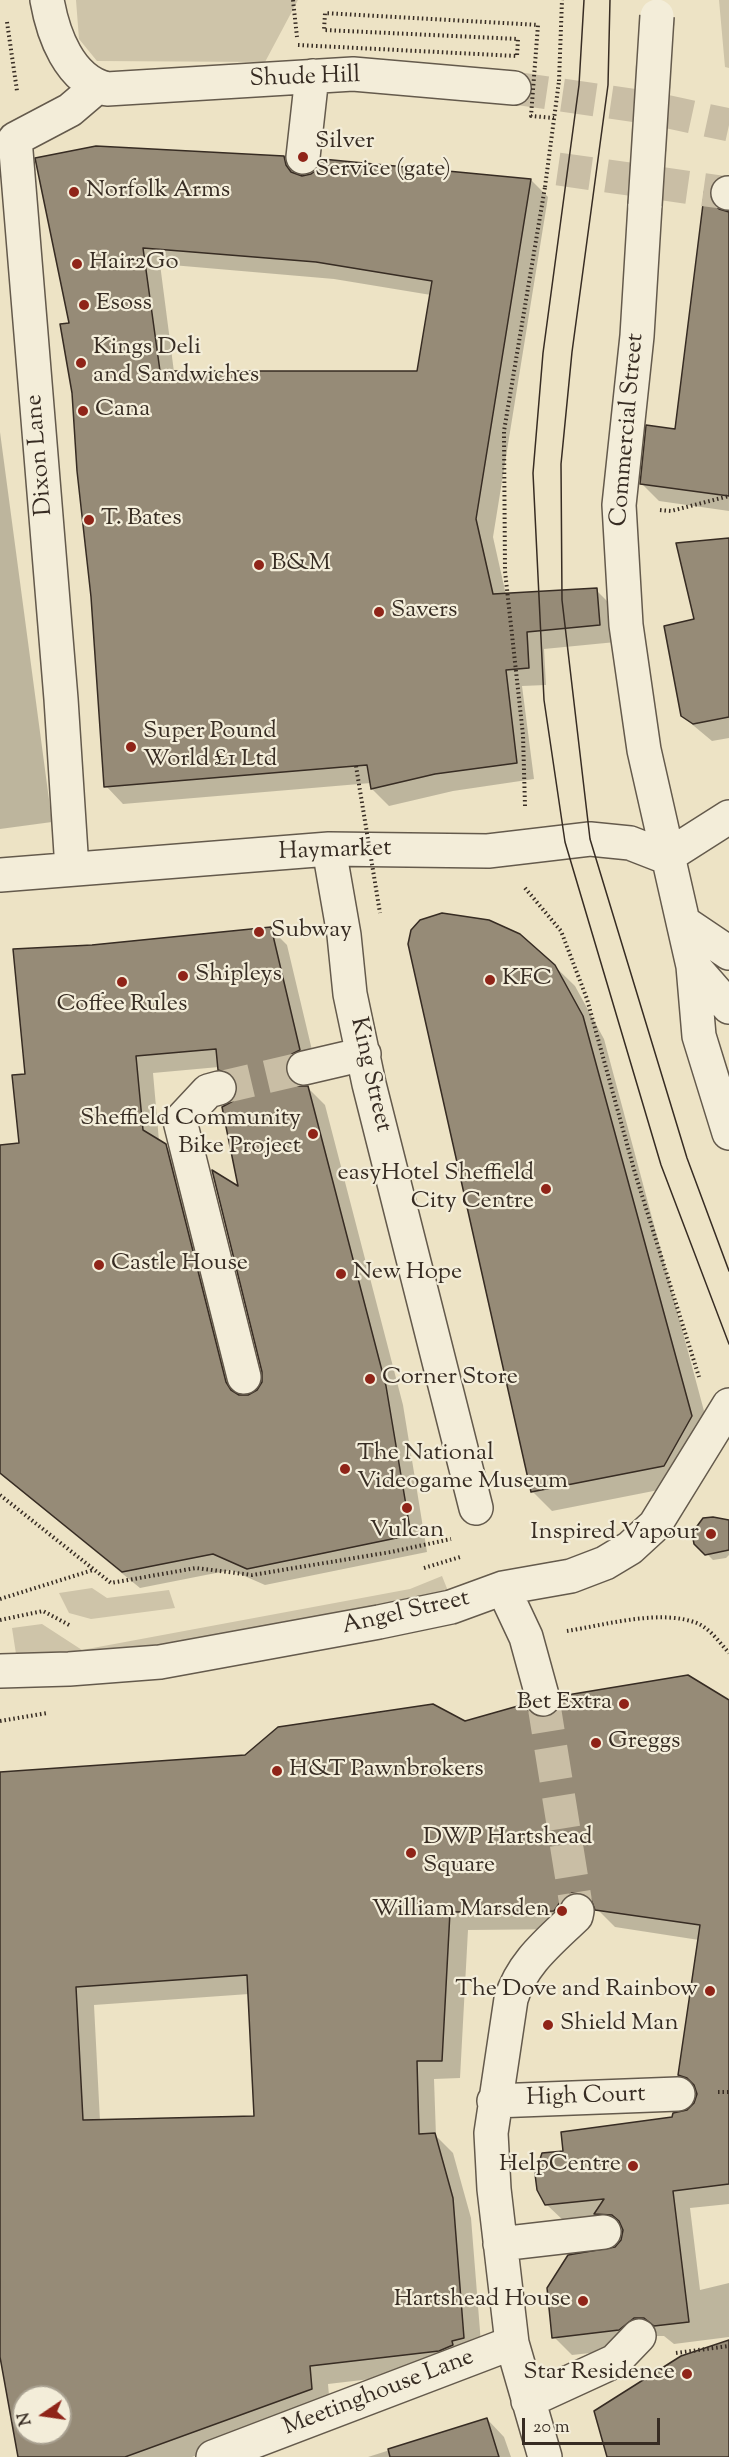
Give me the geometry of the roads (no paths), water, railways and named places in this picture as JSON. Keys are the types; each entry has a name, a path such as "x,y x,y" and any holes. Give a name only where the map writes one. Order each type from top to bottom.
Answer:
{"street":[{"path":"8,140 70,110 97,87 82,76 62,49 47,0"},
{"name":"Commercial Street","path":"657,8 637,336 619,505 626,625 636,712 666,857 693,966 699,1036 729,1133"},
{"name":"Shude Hill","path":"97,87 123,89 352,74 514,88"},
{"path":"303,157 312,76"},
{"name":"Dixon Lane","path":"8,140 61,699 72,869"},
{"path":"666,857 729,817"},
{"name":"Haymarket","path":"0,875 329,849 489,851 521,846 611,839 649,849 666,857"},
{"name":"King Street","path":"329,849 345,935 350,994 476,1508"},
{"path":"683,922 729,953"},
{"path":"693,966 729,1007"},
{"path":"304,1068 367,1069"},
{"path":"219,1088 208,1091 180,1121 244,1377"},
{"name":"Angel Street","path":"0,1671 69,1669 160,1662 451,1607 503,1588 571,1576 605,1563 630,1548 655,1525 722,1415"},
{"path":"503,1588 526,1637 543,1699"},
{"path":"545,2457 512,2343 491,2133 494,2101 516,1983 524,1968 576,1916 577,1911"},
{"name":"High Court","path":"494,2101 678,2094"},
{"path":"501,2244 604,2232"},
{"path":"528,2401 615,2361 639,2336"},
{"name":"Meetinghouse Lane","path":"213,2457 512,2343"}],"tunnel":[{"path":"514,88 651,108 729,125"},
{"path":"558,169 728,193"},
{"path":"219,1088 304,1068"},
{"path":"543,1699 577,1911"}],"tram line":[{"path":"584,0 579,85 543,353 533,473 544,700 565,842 661,1165 729,1344"},
{"path":"610,0 608,85 572,352 561,464 562,600 590,839 687,1158 729,1271"}],"place":[{"name":"Silver Service (gate)","path":"303,157"},
{"name":"Norfolk Arms","path":"74,192"},
{"name":"Hair2Go","path":"77,264"},
{"name":"Esoss","path":"84,305"},
{"name":"Kings Deli and Sandwiches","path":"81,363"},
{"name":"Cana","path":"83,411"},
{"name":"T. Bates","path":"89,520"},
{"name":"B&M","path":"259,565"},
{"name":"Savers","path":"379,612"},
{"name":"Super Pound World £1 Ltd","path":"131,747"},
{"name":"Subway","path":"259,932"},
{"name":"Shipleys","path":"183,976"},
{"name":"KFC","path":"490,980"},
{"name":"Coffee Rules","path":"122,982"},
{"name":"Sheffield Community Bike Project","path":"313,1134"},
{"name":"easyHotel Sheffield City Centre","path":"546,1189"},
{"name":"Castle House","path":"99,1265"},
{"name":"New Hope","path":"341,1274"},
{"name":"Corner Store","path":"370,1379"},
{"name":"The National Videogame Museum","path":"345,1469"},
{"name":"Vulcan","path":"407,1508"},
{"name":"Inspired Vapour","path":"711,1534"},
{"name":"Bet Extra","path":"624,1704"},
{"name":"Greggs","path":"596,1743"},
{"name":"H&T Pawnbrokers","path":"277,1771"},
{"name":"DWP Hartshead Square","path":"411,1853"},
{"name":"William Marsden","path":"562,1911"},
{"name":"The Dove and Rainbow","path":"710,1991"},
{"name":"Shield Man","path":"548,2025"},
{"name":"HelpCentre","path":"633,2166"},
{"name":"Hartshead House","path":"583,2301"},
{"name":"Star Residence","path":"687,2374"}]}
